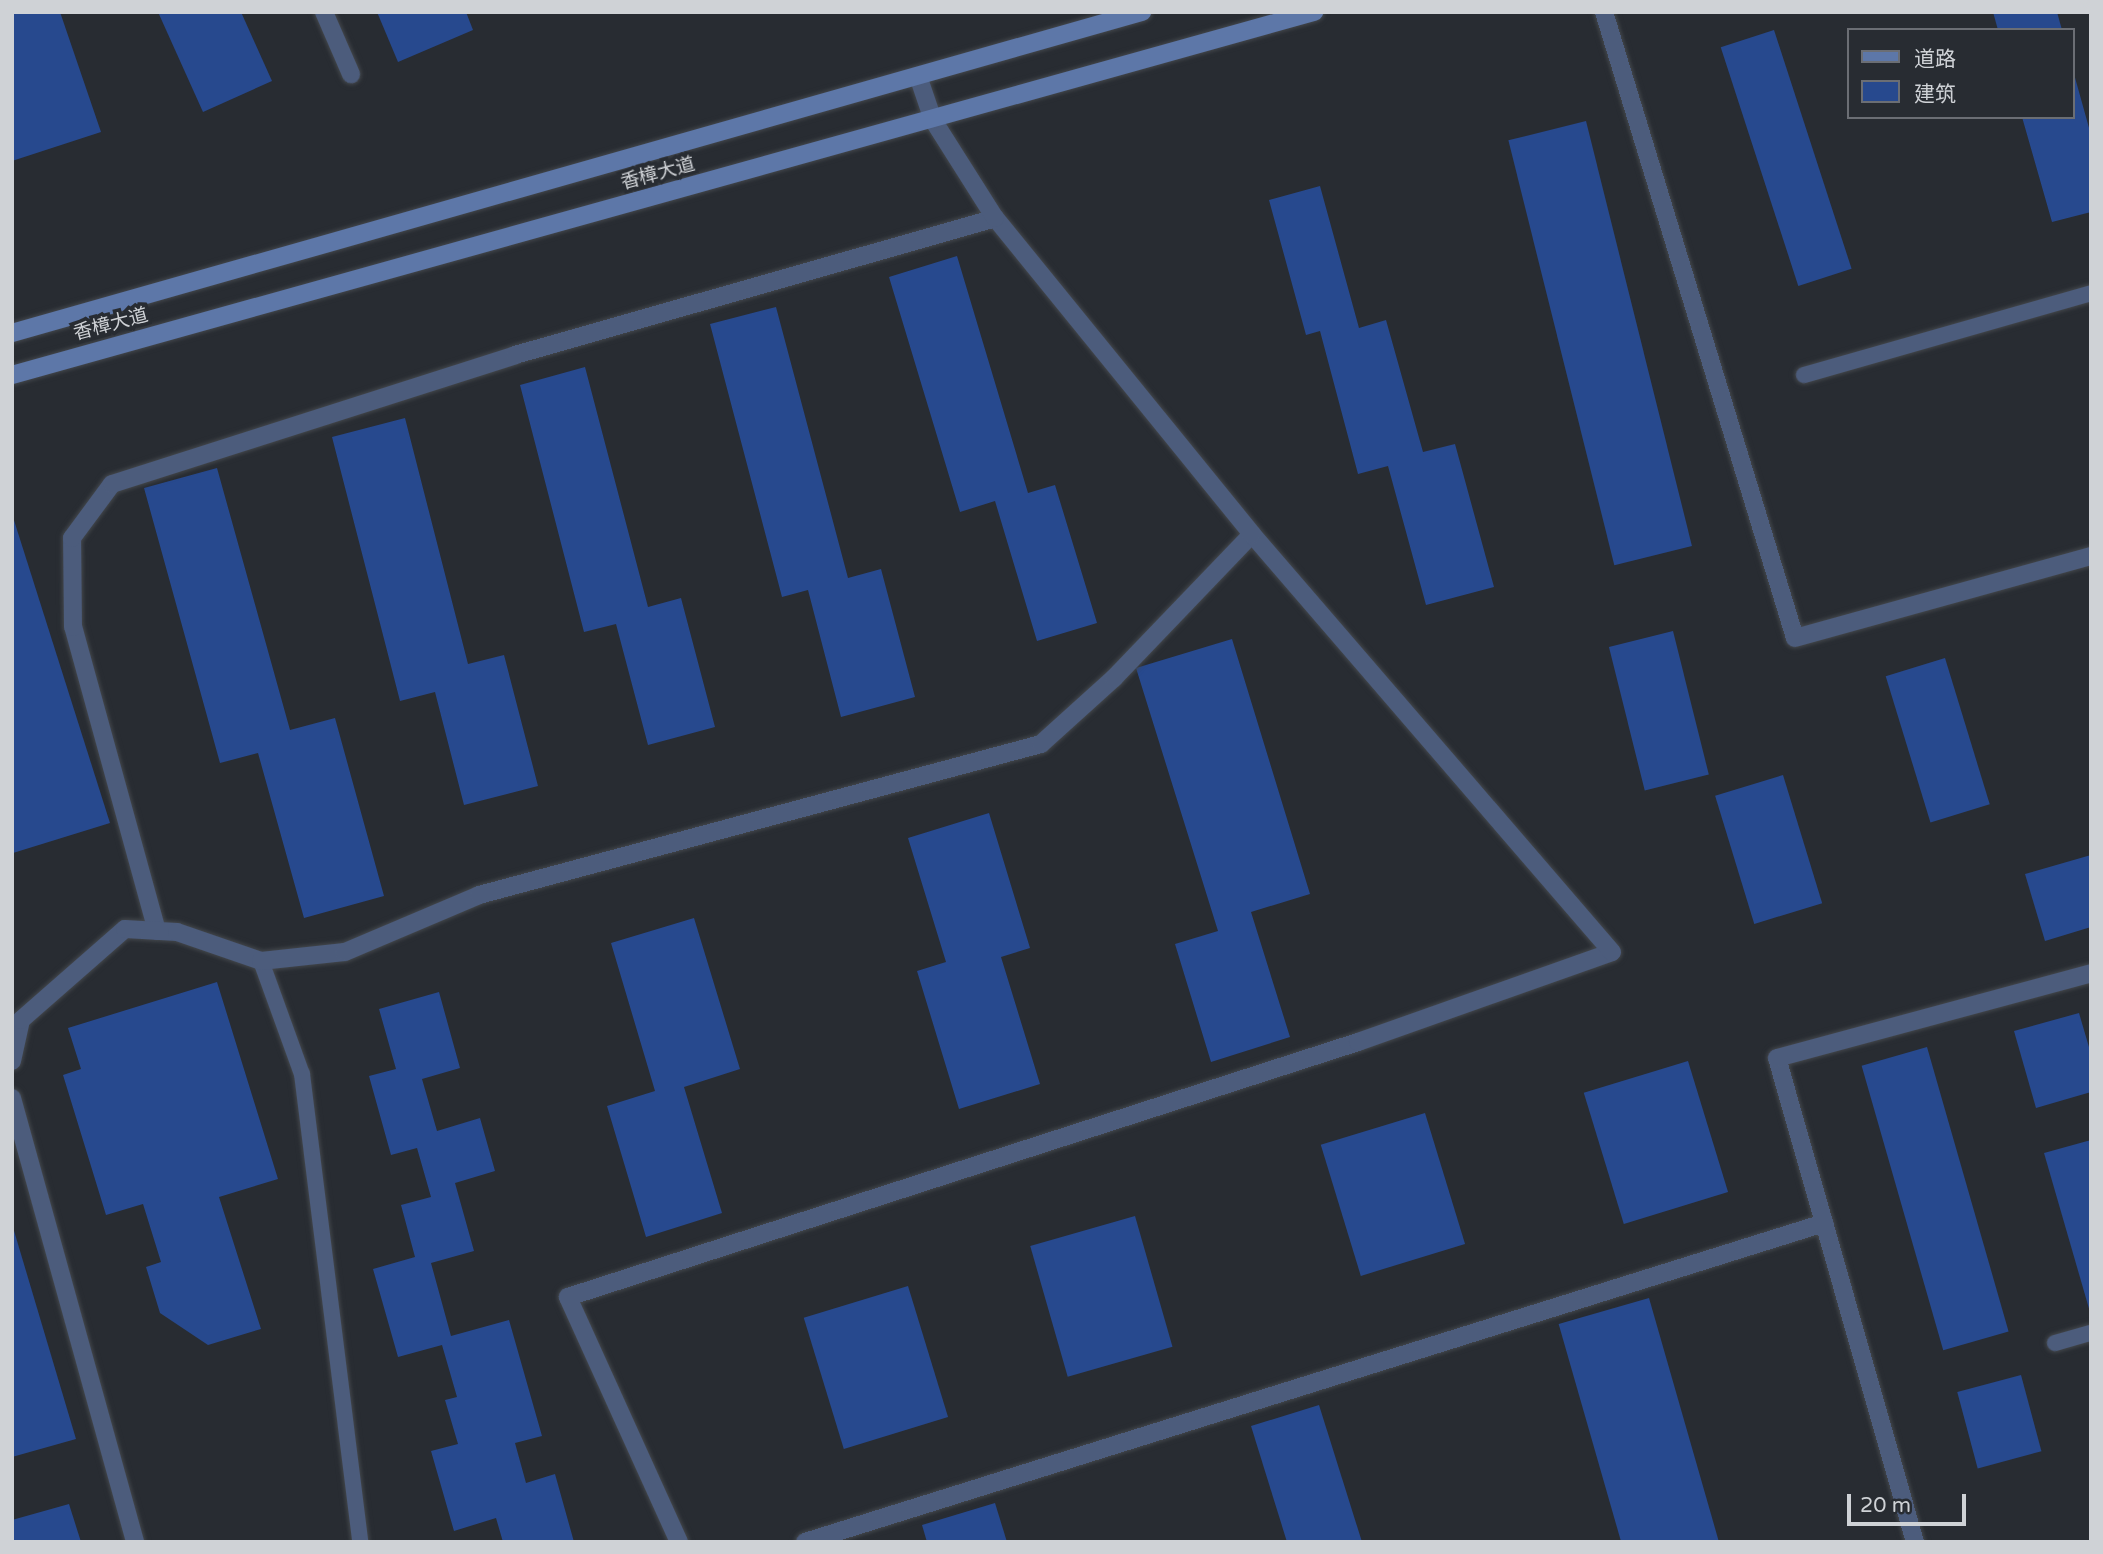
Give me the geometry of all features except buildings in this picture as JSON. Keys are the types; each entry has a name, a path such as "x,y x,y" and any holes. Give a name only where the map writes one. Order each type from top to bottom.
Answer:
{"street":[{"path":"324,12 351,74"},
{"name":"香樟大道","path":"12,333 1142,12"},
{"name":"香樟大道","path":"12,375 1314,12"},
{"path":"1604,12 1796,638 2091,556"},
{"path":"679,1542 568,1297 1358,1042 1612,952 1252,534 995,218 933,120 918,76"},
{"path":"158,931 73,627 72,538 112,484 515,355 995,218"},
{"path":"12,1061 21,1020 125,929 177,932 261,961 345,952 479,895 1041,744 1114,678 1252,534"},
{"path":"1915,1542 1777,1058 2091,973"},
{"path":"12,1098 135,1542"},
{"path":"805,1542 1824,1223"}],"lane":[{"path":"1804,375 2091,293"},
{"path":"261,961 302,1074 360,1542"},
{"path":"2055,1343 2091,1333"}]}
